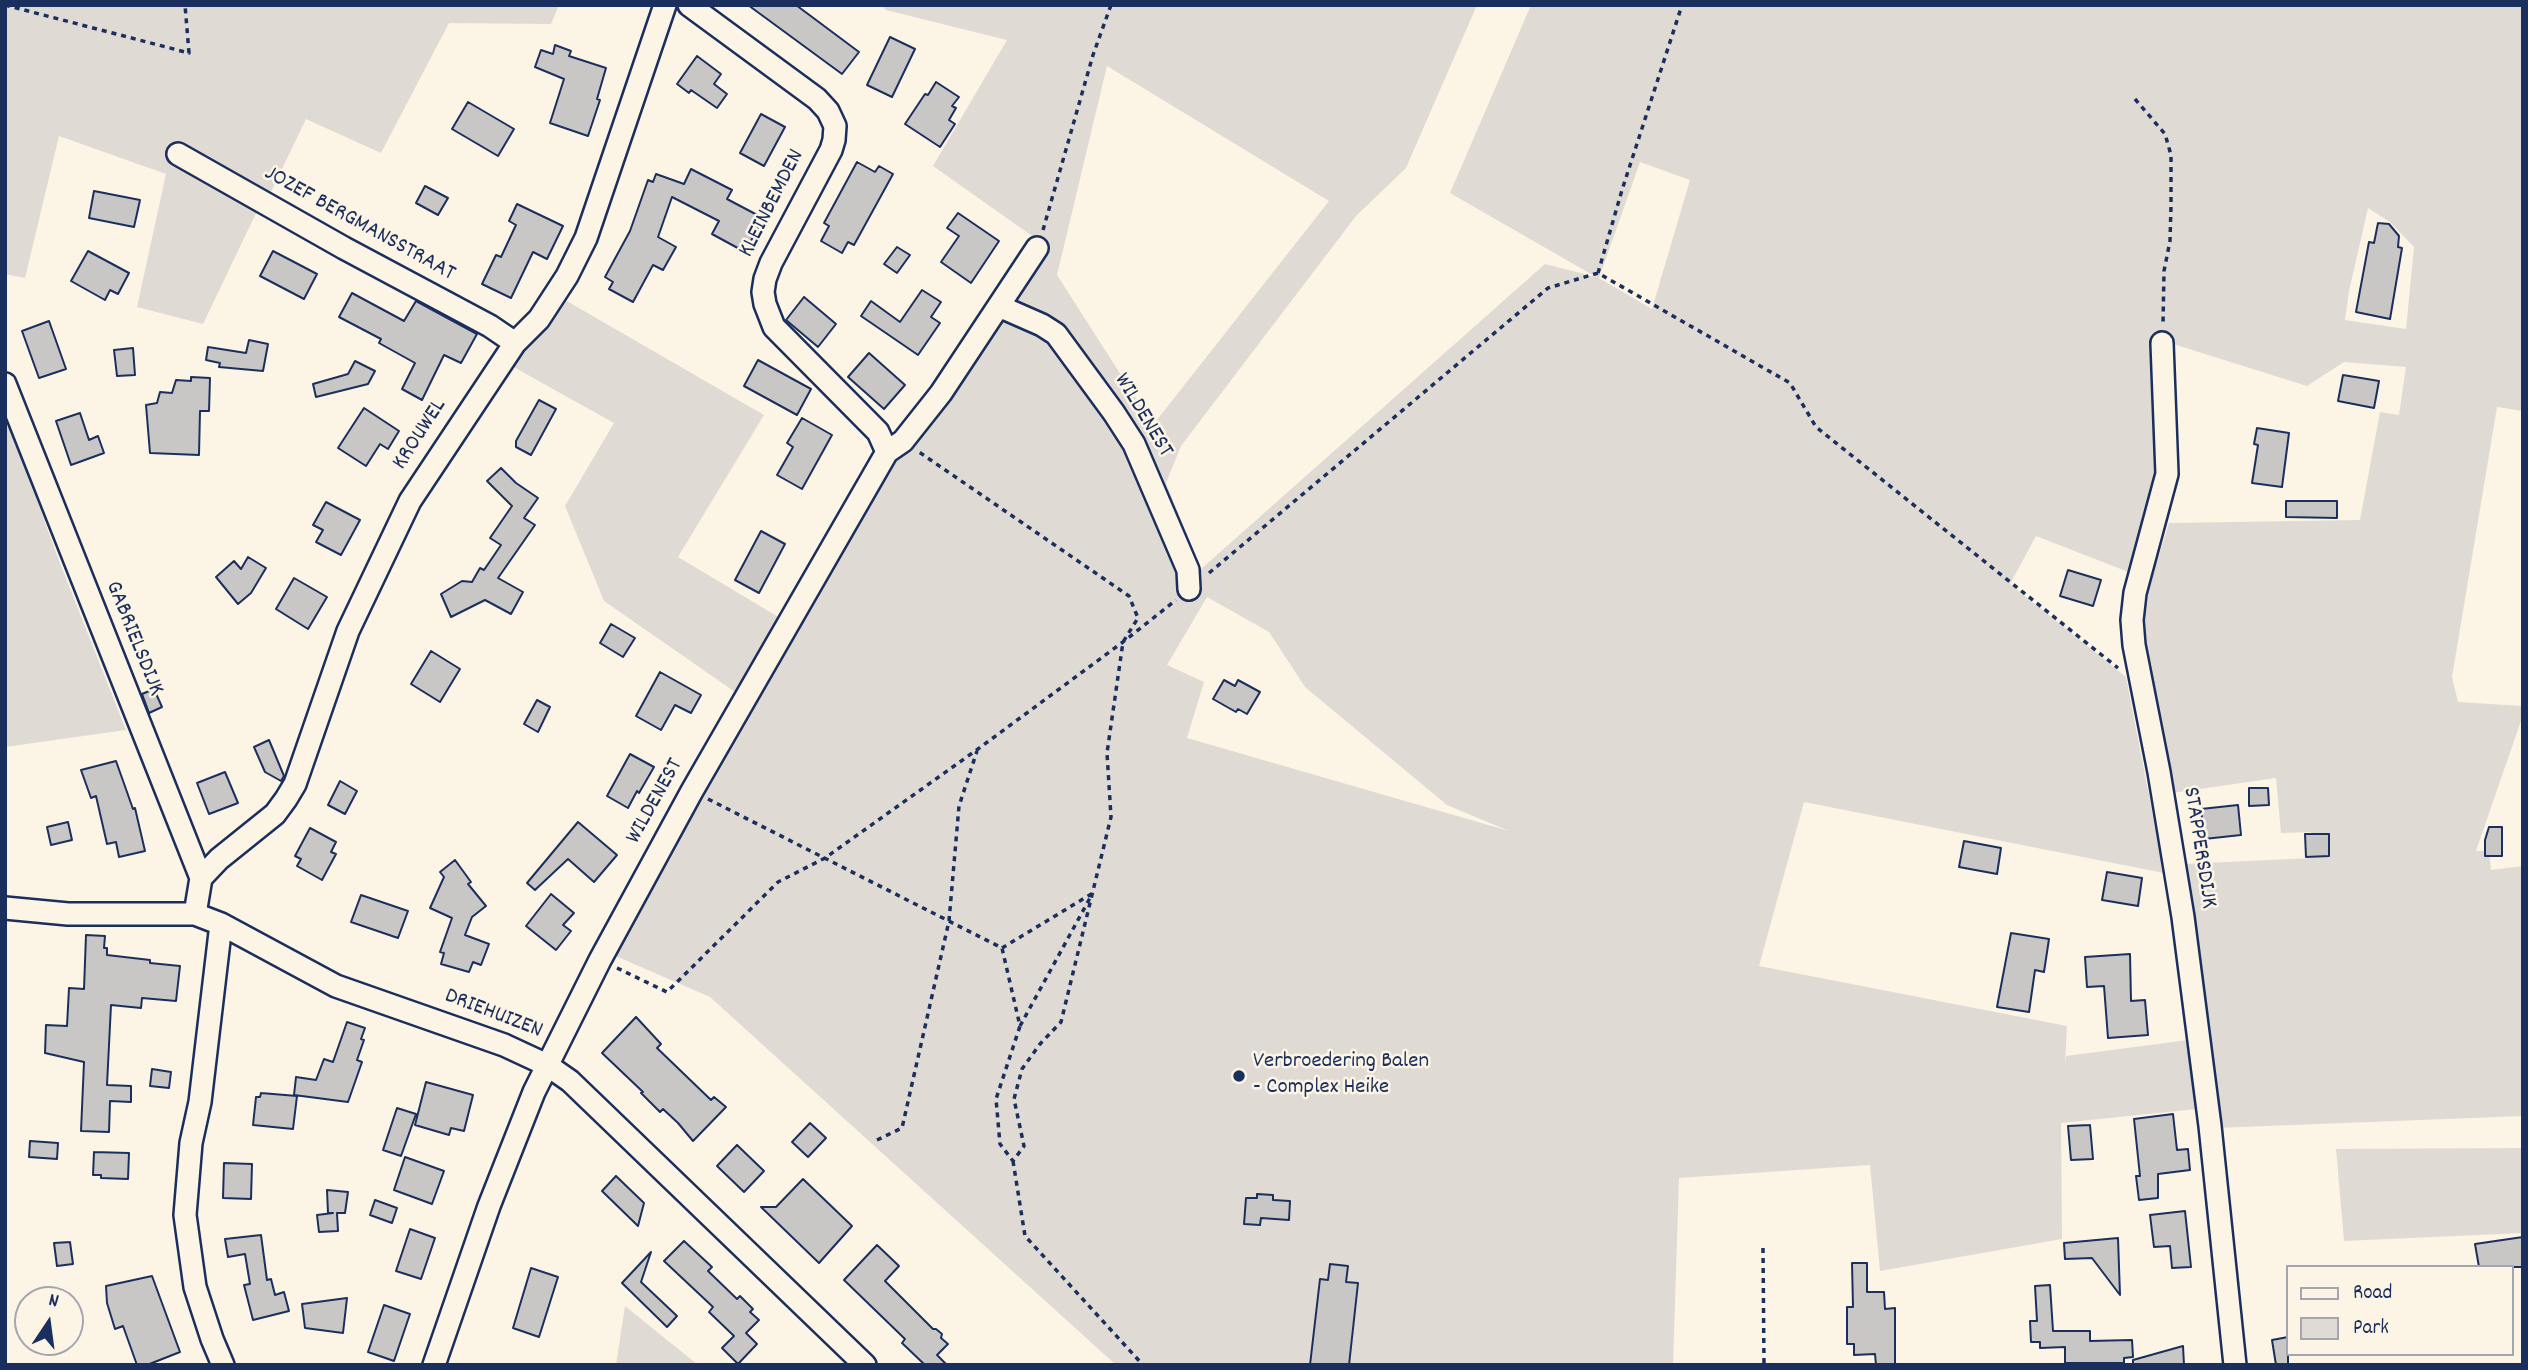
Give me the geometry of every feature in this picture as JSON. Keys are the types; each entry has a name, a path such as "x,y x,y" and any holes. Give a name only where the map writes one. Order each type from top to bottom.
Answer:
{"street":[{"name":"KROUWEL","path":"201,878 219,859 275,814 291,792 348,631 410,501 515,343 539,319 568,276 578,256 664,5"},
{"name":"KLEINBEMDEN","path":"689,5 817,99 828,111 835,126 831,150 771,263 762,292 774,327 895,446"},
{"name":"JOZEF BERGMANSSTRAAT","path":"178,154 344,248 490,326 515,343"},
{"name":"WILDENEST","path":"434,1365 489,1206 534,1092 600,960 692,791 895,446 941,393 1037,248"},
{"name":"WILDENEST","path":"1000,307 1056,334 1114,413 1134,444 1188,570 1189,589"},
{"name":"STAPPERSDIJK","path":"2162,343 2167,474 2140,571 2132,621 2134,645 2183,917 2210,1126 2235,1365"},
{"name":"GABRIELSDIJK","path":"5,384 201,878"},
{"path":"195,914 201,878"},
{"name":"DRIEHUIZEN","path":"5,908 68,914 195,914 221,924 336,986 504,1045 547,1065 570,1081 865,1365"},
{"path":"221,924 200,1102 191,1143 184,1215 195,1287 223,1365"}],"path":[{"path":"5,5 189,53 185,5"},
{"path":"1037,248 1093,55 1111,5"},
{"path":"1598,273 1682,5"},
{"path":"2135,99 2165,134 2171,155 2170,241 2164,271 2162,343"},
{"path":"600,960 667,992 778,883 825,858 1123,642 1548,288 1598,273 1790,383 1816,427 2142,687"},
{"path":"895,446 1129,596 1138,618 1123,642 1107,753 1111,817 1061,1022 1040,1044 1022,1069 1014,1099 1024,1146 1013,1161"},
{"path":"877,1140 902,1128 950,921 959,806 978,749"},
{"path":"692,791 1002,948 1020,1026"},
{"path":"1002,948 1093,893"},
{"path":"1093,893 1020,1026 996,1099 1000,1144 1013,1161 1025,1236 1143,1365"},
{"path":"1763,1248 1764,1365"}],"green space":[{"path":"5,5 559,5 551,24 449,23 381,153 306,119 268,198 259,207 203,324 137,307 166,174 59,136 25,278 5,274"},
{"path":"881,5 1477,5 1406,168 1356,216 1181,446 1166,483 1201,569 1545,264 1596,277 1450,193 1531,5 2523,5 2523,411 2497,407 2452,677 2458,702 2523,706 2523,715 2476,851 2489,851 2491,870 2523,866 2523,1116 2216,1128 2183,864 2313,858 2311,832 2281,833 2276,778 2172,793 2146,659 2145,600 2169,523 2360,520 2380,412 2399,415 2406,367 2344,362 2307,386 2154,338 2161,459 2131,573 2036,536 2010,584 2126,677 2164,873 1804,802 1759,966 2067,1026 2065,1066 2066,1056 2188,1040 2197,1109 2061,1123 2062,1239 1880,1271 1870,1165 1679,1178 1673,1365 1116,1365 710,997 611,954 705,780 895,462 908,448 1043,249 1035,238 933,166 1007,40 886,10","holes":["1107,66 1329,201 1153,425 1057,275","1640,162 1690,180 1652,309 1599,278","2368,208 2390,222 2414,247 2406,329 2345,320","1207,597 1269,632 1305,687 1447,805 1509,831 1187,738 1204,682 1167,665"]},
{"path":"565,300 764,415 678,557 780,618 738,694 604,601 565,506 614,423 510,365 525,345 552,320"},
{"path":"5,413 58,558 126,730 5,747"},
{"path":"2523,1148 2523,1233 2344,1241 2336,1149"},
{"path":"625,1306 698,1365 616,1365"}],"building":[{"path":"748,5 796,5 859,52 842,74"},
{"path":"890,37 915,49 892,97 867,85"},
{"path":"555,45 571,51 569,56 606,68 597,99 600,100 588,136 550,123 564,79 535,67 541,50 553,54"},
{"path":"697,56 721,74 714,84 727,94 717,108 677,84"},
{"path":"936,82 959,97 952,106 956,108 949,120 955,124 940,147 905,124"},
{"path":"468,102 514,129 498,156 452,129"},
{"path":"761,114 785,127 764,166 740,153"},
{"path":"857,162 875,172 879,166 893,174 854,245 848,242 842,253 821,241 829,226 824,223"},
{"path":"691,169 732,190 727,199 763,218 745,252 712,234 719,221 672,197 658,237 676,247 663,270 653,265 633,302 609,289 613,282 605,277 630,231 648,180 653,182 656,174 684,184"},
{"path":"425,186 448,198 438,215 416,203"},
{"path":"94,191 140,200 134,227 89,218"},
{"path":"517,204 563,226 547,259 533,252 511,298 482,284 496,255 501,257 516,225 509,221"},
{"path":"958,213 999,241 971,283 941,262 959,236 947,228"},
{"path":"2378,223 2389,224 2399,236 2398,247 2402,248 2390,319 2356,312 2369,242 2374,243"},
{"path":"897,247 910,255 897,273 884,264"},
{"path":"88,251 129,273 118,294 110,290 105,300 71,281"},
{"path":"273,251 317,274 304,299 260,276"},
{"path":"922,290 941,302 931,317 940,323 918,355 861,316 871,301 900,322"},
{"path":"352,293 404,321 416,301 477,334 461,363 444,355 422,400 402,389 415,363 379,343 381,339 339,317"},
{"path":"804,297 836,324 818,347 786,320"},
{"path":"49,321 66,369 39,378 22,331"},
{"path":"249,340 268,344 263,371 219,367 220,363 206,360 208,347 246,353"},
{"path":"133,348 135,375 117,376 114,350"},
{"path":"869,353 905,385 884,409 848,377"},
{"path":"758,360 811,389 797,415 744,386"},
{"path":"355,361 375,371 368,384 316,397 313,384 348,374"},
{"path":"2343,375 2379,381 2374,408 2338,401"},
{"path":"191,377 210,378 209,411 200,411 199,455 150,453 146,405 157,403 160,392 172,393 176,380 191,381"},
{"path":"539,400 556,409 531,455 516,447 516,441"},
{"path":"364,408 399,431 388,449 380,444 366,466 338,448"},
{"path":"80,413 89,440 98,436 104,453 71,465 56,421"},
{"path":"802,418 832,435 802,489 777,475 793,447 787,443"},
{"path":"2257,428 2289,433 2282,487 2252,483 2258,445 2254,444"},
{"path":"501,468 516,483 538,498 524,518 535,525 498,578 523,592 511,614 485,600 451,617 441,594 462,581 472,582 480,568 484,570 501,545 490,538 512,506 487,481"},
{"path":"2286,501 2337,501 2337,518 2286,517"},
{"path":"326,502 360,520 341,555 316,542 323,530 313,525"},
{"path":"761,531 785,544 759,593 735,580"},
{"path":"248,557 266,568 251,593 238,604 216,577 234,561 241,569"},
{"path":"2068,570 2101,580 2093,606 2060,596"},
{"path":"294,578 327,597 308,629 276,609"},
{"path":"611,624 635,638 623,657 600,643"},
{"path":"431,651 460,669 440,702 411,684"},
{"path":"660,672 701,695 691,713 675,705 661,730 636,716"},
{"path":"1224,680 1235,686 1238,680 1260,692 1247,714 1238,709 1236,712 1213,699"},
{"path":"154,689 162,707 149,713 142,694"},
{"path":"537,700 550,707 538,732 524,724"},
{"path":"269,740 284,776 281,781 265,772 254,747"},
{"path":"630,754 654,767 628,808 607,796"},
{"path":"116,761 133,809 135,808 145,851 119,857 116,842 107,844 96,796 91,798 81,770"},
{"path":"225,772 238,803 209,814 197,783"},
{"path":"340,781 357,791 345,814 328,805"},
{"path":"2249,788 2268,788 2269,805 2249,806"},
{"path":"2238,805 2241,835 2204,839 2201,809"},
{"path":"68,822 72,840 51,845 47,827"},
{"path":"578,822 617,855 594,882 568,859 535,890 527,883"},
{"path":"2489,827 2502,827 2502,856 2485,856 2485,840"},
{"path":"310,828 336,842 331,852 336,854 322,880 297,866 301,859 295,856"},
{"path":"2305,834 2329,834 2329,856 2306,857"},
{"path":"1964,841 2001,848 1997,874 1959,867"},
{"path":"455,860 471,882 468,884 486,906 472,917 465,935 489,944 481,965 473,962 469,972 441,964 444,953 440,952 452,918 430,908 444,877 440,872"},
{"path":"2107,872 2142,878 2138,906 2102,900"},
{"path":"551,894 574,913 563,925 571,931 556,950 526,926"},
{"path":"361,895 408,911 398,938 351,922"},
{"path":"2011,933 2049,939 2044,972 2035,970 2029,1012 1997,1007"},
{"path":"86,935 105,936 104,948 107,948 107,955 180,966 176,1001 142,998 141,1008 111,1005 107,1085 131,1086 131,1102 110,1101 109,1132 81,1131 84,1062 45,1053 46,1025 67,1026 69,988 84,989"},
{"path":"2130,954 2131,1001 2145,1000 2148,1035 2108,1038 2104,986 2087,987 2085,957"},
{"path":"636,1017 661,1044 657,1048 711,1100 714,1097 726,1107 693,1141 678,1123 663,1109 660,1112 602,1053"},
{"path":"347,1022 365,1028 357,1060 362,1062 348,1102 294,1095 296,1077 316,1080 324,1059 333,1062"},
{"path":"152,1069 171,1072 169,1088 150,1086"},
{"path":"426,1082 473,1095 464,1131 451,1128 449,1135 415,1125"},
{"path":"261,1093 297,1096 293,1129 253,1125 256,1097 260,1097"},
{"path":"397,1108 416,1114 401,1156 383,1150"},
{"path":"2173,1114 2177,1150 2188,1149 2190,1170 2158,1174 2158,1198 2139,1200 2136,1176 2140,1176 2134,1119"},
{"path":"810,1123 826,1138 808,1157 792,1142"},
{"path":"2090,1125 2093,1159 2071,1160 2068,1126"},
{"path":"30,1141 58,1143 57,1159 29,1157"},
{"path":"737,1145 764,1171 744,1192 717,1166"},
{"path":"94,1152 129,1153 128,1179 93,1175"},
{"path":"405,1157 444,1171 432,1204 394,1190"},
{"path":"224,1163 252,1164 251,1199 223,1198"},
{"path":"616,1176 644,1203 638,1226 602,1191"},
{"path":"803,1179 852,1226 819,1263 761,1207 776,1207"},
{"path":"327,1190 348,1192 345,1213 337,1213 338,1231 319,1232 317,1215 333,1213 328,1213"},
{"path":"1257,1194 1273,1195 1273,1200 1290,1201 1289,1220 1261,1218 1260,1225 1244,1224 1246,1198 1257,1198"},
{"path":"375,1200 397,1208 392,1223 370,1215"},
{"path":"2185,1211 2191,1267 2172,1268 2170,1246 2154,1247 2150,1215"},
{"path":"410,1229 435,1238 421,1279 396,1271"},
{"path":"261,1235 267,1280 271,1279 275,1295 284,1292 289,1311 253,1320 244,1285 250,1284 245,1254 228,1257 225,1239"},
{"path":"2523,1237 2523,1267 2479,1265 2475,1244"},
{"path":"2118,1238 2120,1295 2092,1258 2065,1259 2064,1243"},
{"path":"684,1241 712,1267 708,1271 737,1299 740,1296 753,1309 750,1312 759,1320 746,1333 757,1344 738,1364 722,1348 734,1336 709,1312 713,1307 664,1261"},
{"path":"70,1242 73,1264 57,1266 54,1243"},
{"path":"877,1245 899,1266 885,1281 933,1329 942,1334 941,1338 948,1344 937,1355 947,1365 925,1365 902,1343 905,1339 844,1280"},
{"path":"651,1252 641,1282 677,1316 667,1327 622,1283"},
{"path":"1852,1263 1867,1263 1867,1292 1884,1292 1885,1309 1895,1308 1895,1365 1876,1365 1875,1354 1854,1355 1854,1344 1847,1344 1847,1307 1853,1307"},
{"path":"1330,1264 1348,1266 1346,1282 1358,1283 1349,1365 1310,1365 1320,1279 1328,1280"},
{"path":"531,1268 558,1277 539,1337 513,1328"},
{"path":"152,1276 180,1352 147,1365 137,1365 123,1326 115,1329 107,1303 106,1286"},
{"path":"2050,1285 2053,1331 2090,1331 2090,1341 2132,1340 2133,1357 2124,1358 2124,1363 2065,1363 2065,1347 2040,1348 2040,1342 2031,1342 2030,1321 2037,1321 2035,1286"},
{"path":"347,1298 343,1333 305,1328 302,1304"},
{"path":"384,1305 410,1314 394,1361 368,1352"},
{"path":"2286,1337 2288,1365 2276,1365 2272,1340"},
{"path":"2183,1346 2184,1365 2133,1365 2133,1360"}],"place":[{"name":"Verbroedering Balen - Complex Heike","path":"1239,1076"}]}
